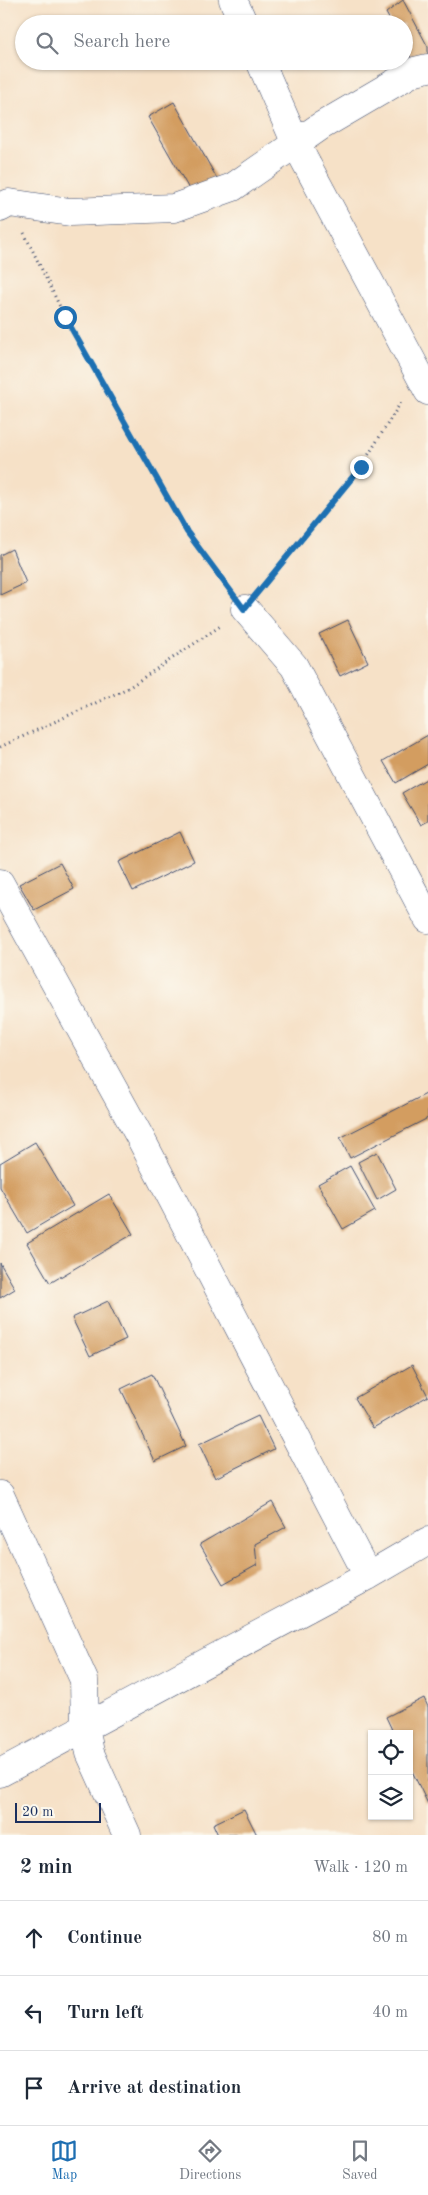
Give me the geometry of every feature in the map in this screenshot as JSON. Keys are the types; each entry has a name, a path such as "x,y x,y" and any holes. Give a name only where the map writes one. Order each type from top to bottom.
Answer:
{"street":[{"path":"233,0 240,15"},
{"path":"3,199 70,212 174,208 233,187 321,126 415,71 428,68"},
{"path":"264,70 296,144 424,384"},
{"path":"244,609 294,666 428,919"},
{"path":"0,883 145,1148 368,1576"},
{"path":"0,1495 84,1680 85,1726 90,1753 127,1835"},
{"path":"0,1773 428,1542"}],"path":[{"path":"3,199 65,317 187,532 244,609"},
{"path":"0,747 128,688 244,609 361,467 409,390 424,384"}],"building":[{"path":"403,0 411,15 387,15 386,13"},
{"path":"413,19 428,47 428,62 416,67 413,62"},
{"path":"174,102 219,182 193,196 148,117"},
{"path":"12,549 26,583 0,595 0,555"},
{"path":"348,620 368,662 340,676 319,634"},
{"path":"428,735 428,764 396,783 383,761"},
{"path":"428,778 428,821 421,825 402,793"},
{"path":"180,832 194,861 133,891 119,862"},
{"path":"60,863 74,889 34,910 19,884"},
{"path":"428,1093 428,1118 350,1158 340,1138"},
{"path":"35,1142 73,1206 27,1233 0,1187 0,1163"},
{"path":"377,1152 396,1189 377,1200 358,1162"},
{"path":"350,1166 375,1211 343,1229 318,1184"},
{"path":"109,1194 133,1234 50,1283 27,1243"},
{"path":"0,1263 15,1289 0,1298"},
{"path":"108,1301 126,1339 90,1356 72,1318"},
{"path":"412,1365 428,1396 373,1428 355,1398"},
{"path":"152,1374 186,1446 155,1461 121,1389"},
{"path":"258,1416 274,1449 215,1478 199,1444"},
{"path":"272,1502 286,1527 255,1544 257,1565 223,1584 200,1544"},
{"path":"424,1698 428,1707 428,1804 413,1773 413,1730 392,1730 386,1717"},
{"path":"244,1809 257,1835 218,1835 213,1824"}],"route":[{"path":"65,317 187,532 244,609 361,467"}]}
